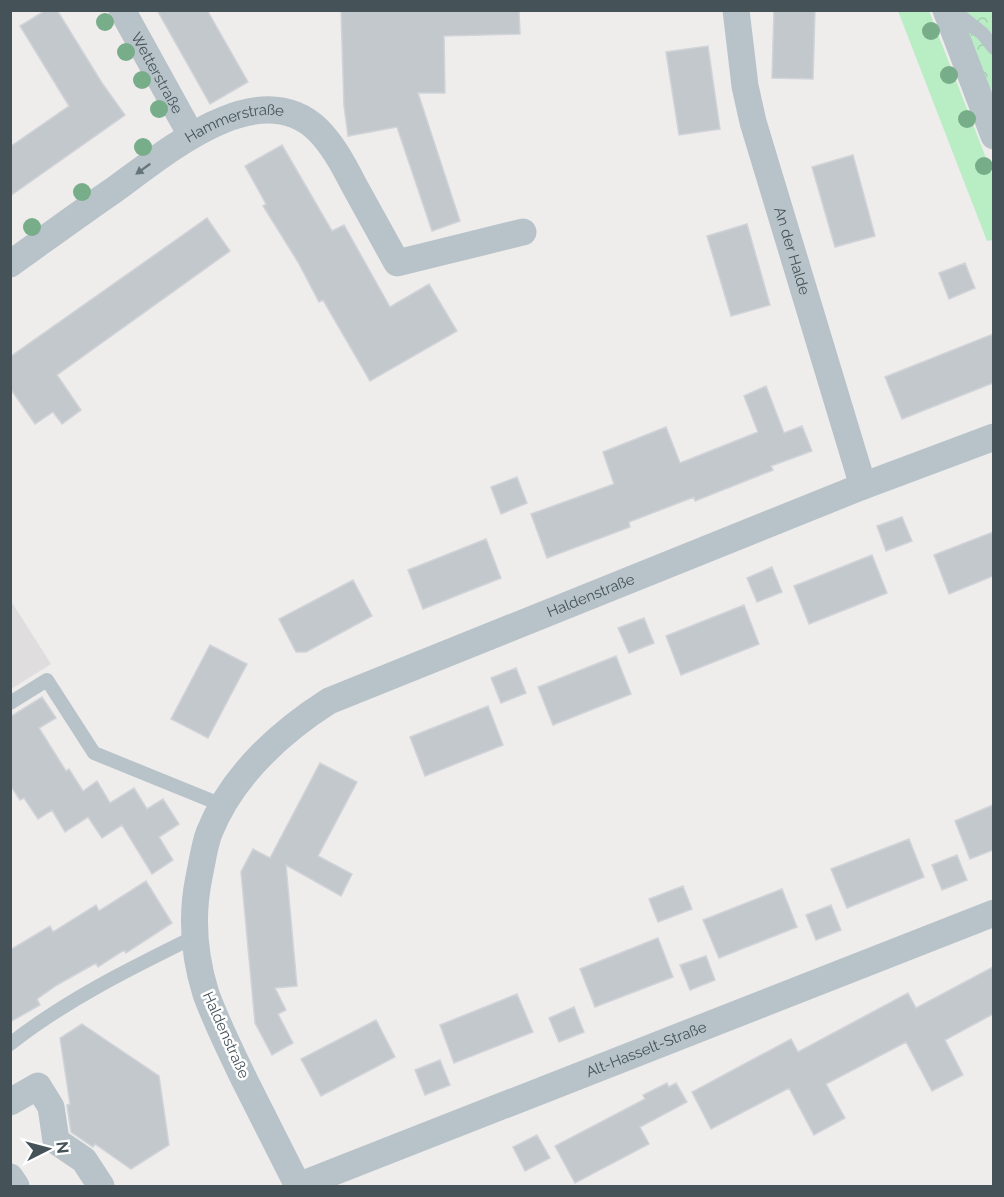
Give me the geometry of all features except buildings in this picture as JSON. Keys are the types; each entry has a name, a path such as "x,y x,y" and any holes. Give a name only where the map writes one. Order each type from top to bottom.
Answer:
{"street":[{"name":"Wetterstraße","path":"122,10 191,135"},
{"name":"An der Halde","path":"736,10 745,86 753,122 863,486"},
{"path":"945,10 993,136"},
{"name":"Hammerstraße","path":"10,264 191,135 225,119 254,111 276,110 298,116 318,130 338,156 397,263 523,232"},
{"name":"Haldenstraße","path":"298,1186 221,1032 206,992 194,937 194,901 209,835 222,805 273,743 297,722 329,701 863,486 993,437"},
{"name":"Alt-Hasselt-Straße","path":"298,1186 993,913"},
{"path":"10,1102 38,1086 51,1107 56,1141 84,1160 101,1186"},
{"path":"10,1177 16,1186"}],"lane":[{"path":"953,10 983,34 993,48"},
{"path":"10,703 47,680 94,753 222,805"},
{"path":"10,1044 76,1000 194,937"}],"shaded area":[{"path":"11,601 51,664 10,689"}],"green space":[{"path":"898,11 929,11 993,176 993,240 987,241"},
{"path":"955,11 993,11 993,109"}]}
